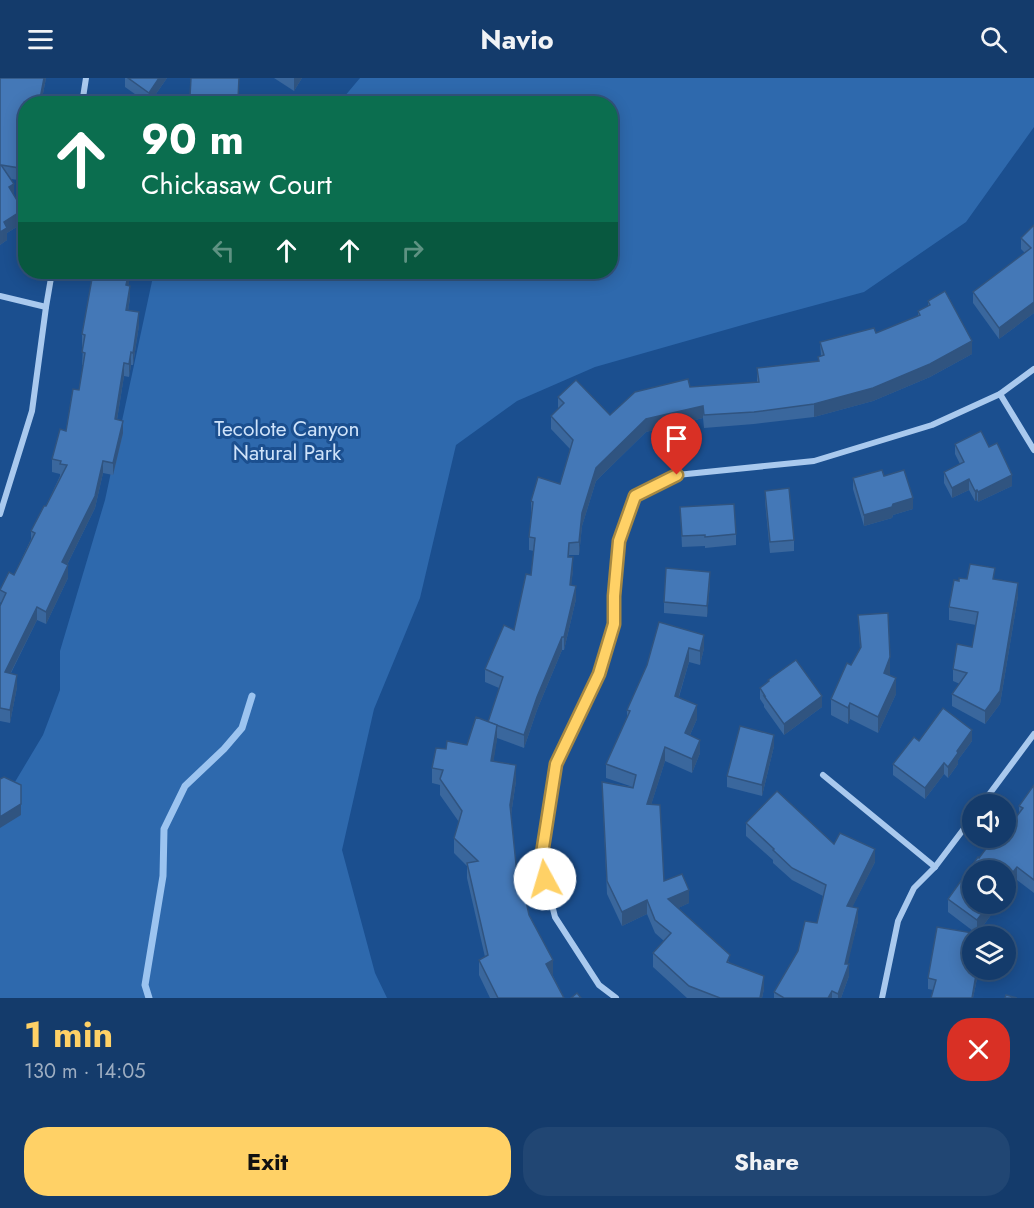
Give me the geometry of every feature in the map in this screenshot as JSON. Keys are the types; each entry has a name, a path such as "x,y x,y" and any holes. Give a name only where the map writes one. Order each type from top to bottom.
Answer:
{"street":[{"path":"83,96 86,78"},
{"path":"0,514 32,411 51,279"},
{"path":"0,296 46,307"},
{"path":"616,998 599,985 555,917 541,860 556,764 599,674 614,624 619,541 635,496 677,475 814,461 932,425 1000,394 1034,369"},
{"path":"1000,394 1034,450"},
{"path":"989,794 1034,734"},
{"path":"823,775 935,867"},
{"path":"882,998 898,921 914,888 935,867 962,831"}],"green space":[{"name":"Tecolote Canyon Natural Park","path":"360,78 1034,78 1034,127 966,222 864,292 595,367 517,401 456,445 420,598 374,709 342,850 375,973 387,998 0,998 0,807 43,735 60,690 60,651 105,500 152,279 618,279 618,96 345,96"}],"building":[{"path":"0,78 44,78 41,96 18,96 18,168 1,165 14,184 9,187 18,202 18,213 4,222 7,228 0,232"},
{"path":"128,78 159,78 149,93"},
{"path":"191,78 239,78 238,96 190,96"},
{"path":"1034,225 1034,302 999,328 973,292 1031,248 1021,238"},
{"path":"92,279 127,279 126,285 130,286 126,310 139,312 133,353 131,352 129,364 124,363 115,419 123,421 113,463 103,461 95,496 62,562 68,565 46,612 37,607 5,672 17,675 10,710 0,708 0,606 6,593 0,590 9,572 14,575 35,533 31,531 67,465 52,459 60,429 66,431 73,389 79,390 85,353 82,352 85,335 82,334"},
{"path":"945,291 972,341 930,364 873,388 814,404 754,412 704,415 703,406 646,419 596,468 582,513 579,542 569,543 568,557 573,557 570,585 576,586 564,637 562,637 537,697 524,735 488,722 503,677 485,669 504,625 514,630 526,574 531,575 535,538 529,537 533,502 531,501 538,477 560,484 573,440 551,416 564,403 558,397 576,380 610,415 635,392 688,379 690,387 759,382 757,368 819,361 818,357 824,355 820,342 874,328 876,333 920,315 918,311 930,305 928,301"},
{"path":"981,431 989,447 997,443 1012,475 978,492 975,491 969,479 952,488 944,472 964,462 955,444"},
{"path":"882,470 884,476 904,470 913,498 864,515 853,478"},
{"path":"789,488 794,540 770,542 765,491"},
{"path":"734,504 736,534 705,537 705,535 682,536 680,507"},
{"path":"970,564 995,568 993,579 1018,583 1000,691 985,711 952,694 967,673 953,669 957,644 972,647 978,612 949,607 954,580 967,579"},
{"path":"666,568 710,572 707,606 664,602"},
{"path":"888,613 890,657 884,673 896,678 878,717 850,703 848,708 831,699 847,663 851,665 861,647 858,615"},
{"path":"659,622 704,635 700,651 689,648 675,696 697,705 685,733 700,740 692,759 665,747 647,804 660,805 664,881 682,874 689,890 668,899 730,955 727,962 764,976 760,998 720,998 689,986 653,953 671,933 655,920 647,900 622,912 607,881 602,782 633,788 636,775 606,764 630,711 627,710 647,665"},
{"path":"796,660 822,696 784,724 760,688"},
{"path":"943,708 972,730 948,767 944,763 925,788 893,764 914,737 919,741"},
{"path":"476,717 497,725 491,761 516,765 510,805 517,874 520,873 529,915 553,960 546,964 564,998 498,998 479,960 488,955 467,863 478,861 454,838 462,811 440,779 443,770 432,768 436,748 446,749 447,741 467,745"},
{"path":"740,726 774,735 762,785 727,776"},
{"path":"4,777 21,785 21,804 0,817 0,779"},
{"path":"1034,785 1034,880 1016,868 1016,860 976,860 986,848 1016,848 1016,817 1023,808 1019,806"},
{"path":"777,791 834,844 840,833 875,849 847,906 858,908 845,964 849,964 838,994 832,991 828,998 784,998 774,992 798,951 805,921 817,923 826,885 792,868 746,823"},
{"path":"962,879 962,909 948,899"},
{"path":"969,914 982,914 977,920"},
{"path":"937,927 962,931 962,980 975,980 972,998 931,998 936,980 928,978"},
{"path":"577,993 581,998 571,998"}],"waterway":[{"path":"149,998 145,985 163,876 164,829 185,786 224,749 242,728 252,696"}],"route":[{"path":"545,879 541,860 556,764 599,674 614,624 619,541 635,496 677,475"}]}
